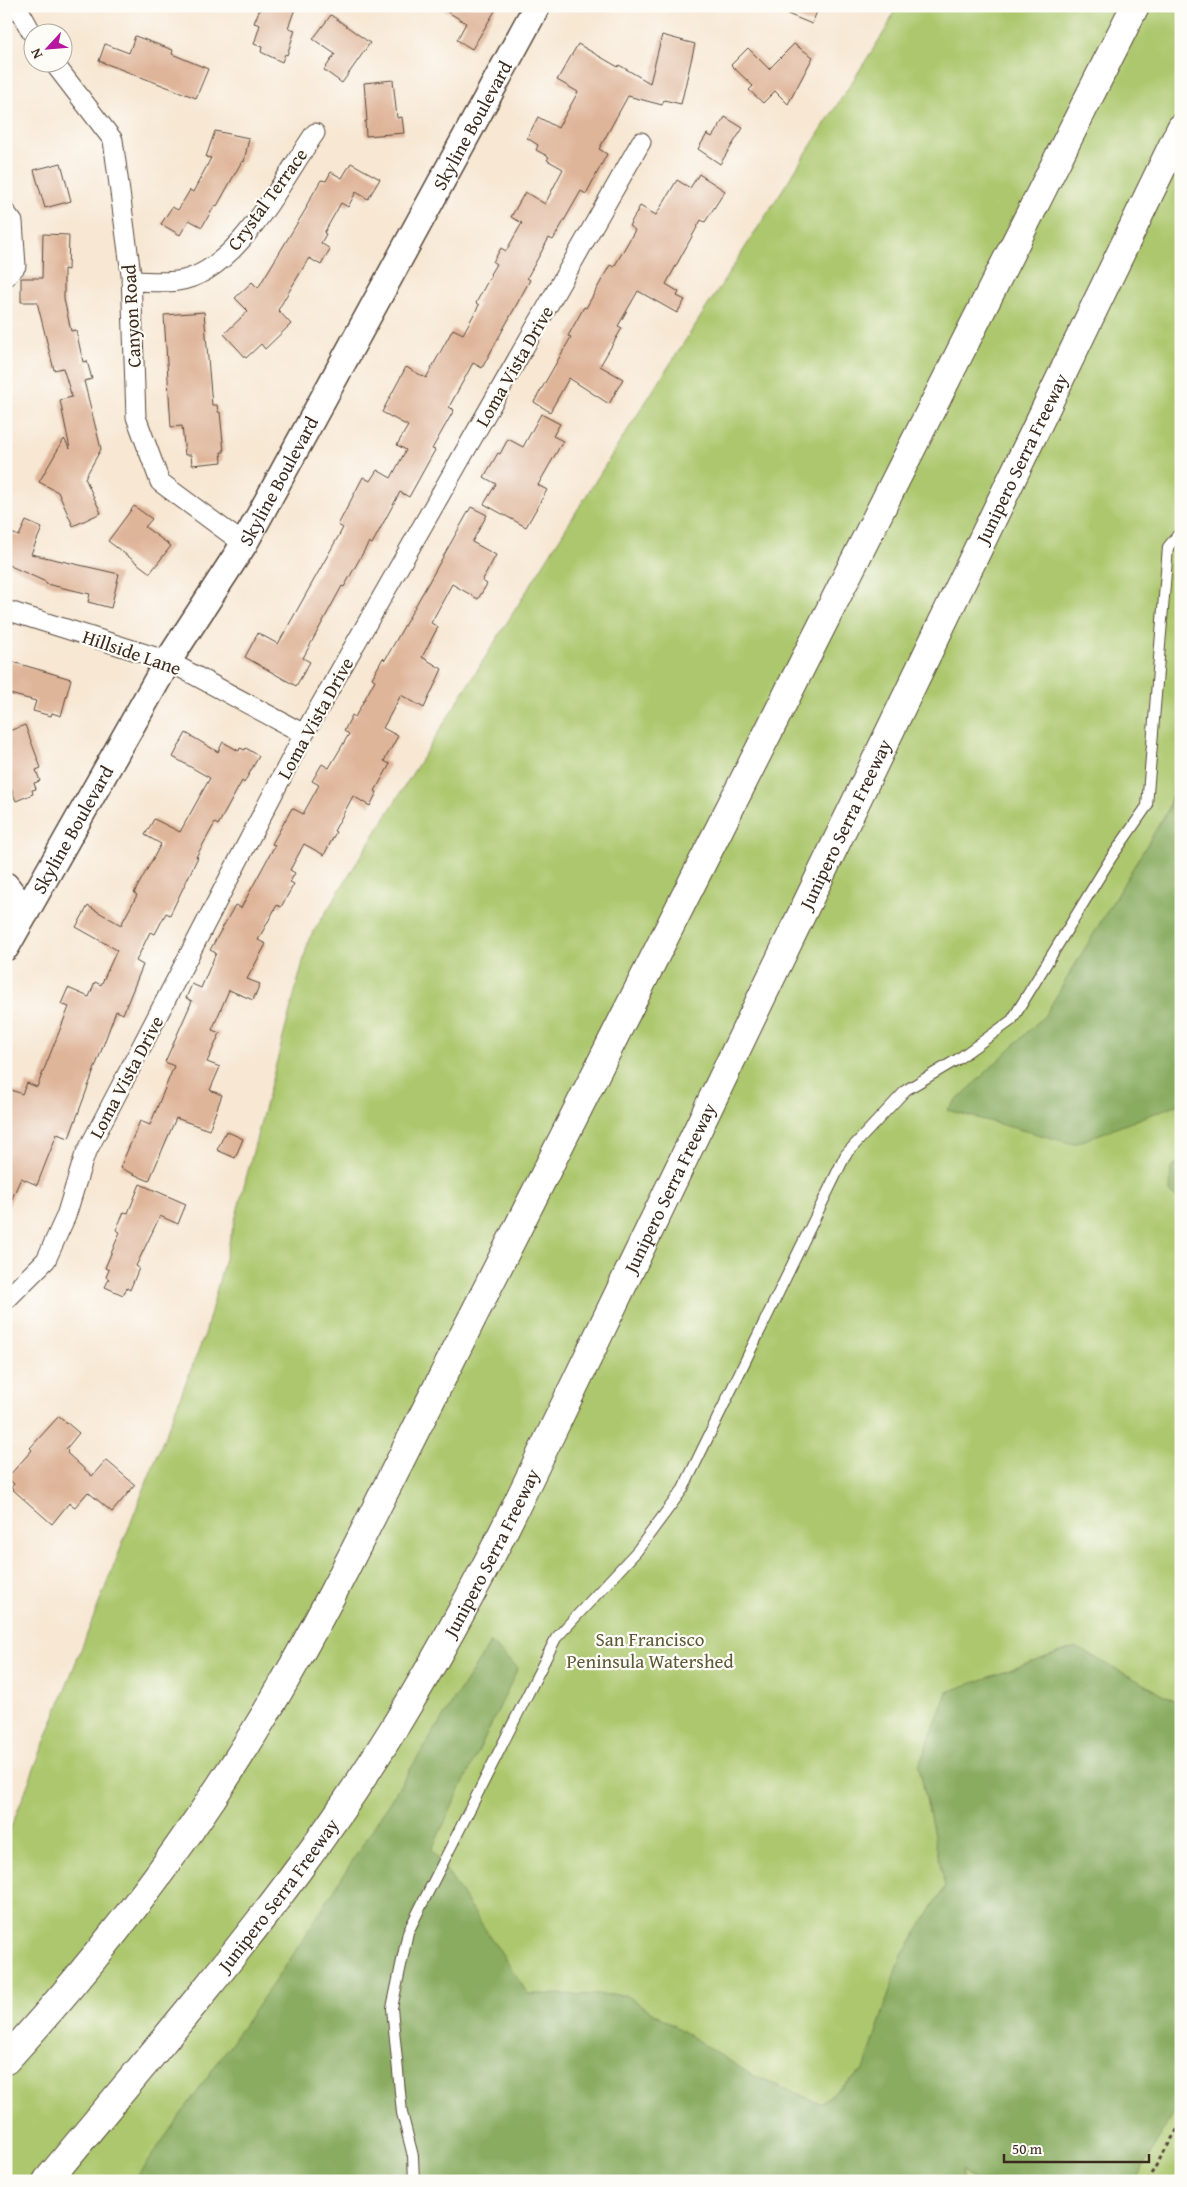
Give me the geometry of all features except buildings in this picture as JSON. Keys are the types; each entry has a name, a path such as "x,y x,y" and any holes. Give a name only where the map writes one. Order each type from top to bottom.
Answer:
{"highway":[{"path":"6,2060 80,1975 159,1873 231,1768 302,1652 1135,6"},
{"name":"Junipero Serra Freeway","path":"48,2181 250,1933 302,1866 374,1761 419,1689 460,1616 527,1484 1181,128"}],"main road":[{"name":"Skyline Boulevard","path":"6,947 168,661 244,544 537,6"},
{"path":"6,886 26,912"}],"street":[{"path":"17,6 26,22"},
{"name":"Canyon Road","path":"61,72 113,140 131,281 136,417 160,482 244,544"},
{"name":"Crystal Terrace","path":"131,281 179,281 212,268 236,248 315,133"},
{"name":"Loma Vista Drive","path":"6,1300 46,1260 66,1216 84,1157 304,734 641,142"},
{"path":"6,213 13,222 16,266 6,277"},
{"name":"Hillside Lane","path":"6,610 168,661 304,734"}],"lane":[{"path":"414,2181 413,2156 402,2113 392,2008 408,1932 556,1638 637,1551 683,1489 846,1154 906,1090 958,1059 1012,1020 1112,858 1147,806 1168,547 1181,531"}],"path":[{"path":"1147,2181 1181,2123"}],"green space":[{"name":"San Francisco Peninsula Watershed","path":"896,6 1181,6 1181,2181 6,2181 6,1840 205,1334 309,939 618,445 888,26"},
{"path":"1181,764 1181,1103 1074,1144 947,1110 1045,1015 1167,811"},
{"path":"1181,1159 1181,1201 1170,1193 1171,1168"},
{"path":"490,1643 518,1668 432,1849 528,1994 625,1995 752,2075 820,2103 864,2070 901,1957 945,1887 919,1766 947,1692 1075,1647 1181,1704 1181,2100 1135,2181 975,2181 962,2171 962,2181 134,2181 291,1958"}]}
